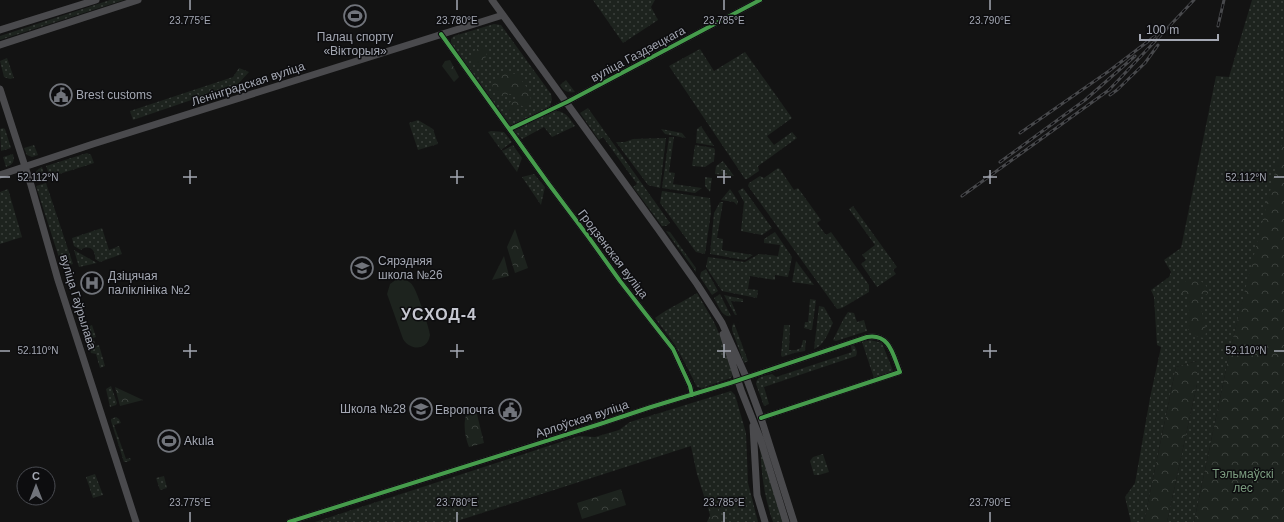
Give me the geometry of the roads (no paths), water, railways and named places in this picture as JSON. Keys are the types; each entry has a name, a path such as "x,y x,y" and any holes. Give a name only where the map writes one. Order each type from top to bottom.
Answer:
{"main road":[{"path":"0,30 96,0"},
{"path":"0,44 138,0"},
{"path":"492,0 697,284 726,329 761,418 794,522"},
{"name":"Ленінградская вуліца","path":"0,175 93,144 502,15"},
{"name":"вуліца Гаўрылава","path":"0,89 25,167 58,280 136,522"},
{"path":"716,313 738,380 760,438 786,522"},
{"path":"752,418 757,495 765,522"}],"street":[{"name":"вуліца Газдзецкага","path":"567,102 760,0"},
{"name":"Гродзенская вуліца","path":"441,34 548,184 673,349 690,386 692,395"},
{"path":"510,129 567,102"},
{"name":"Арлоўская вуліца","path":"289,522 692,395 867,337 874,336 881,338 888,345 900,372 761,418"}],"railway":[{"path":"962,196 1109,90 1194,0"},
{"path":"1218,26 1224,0"},
{"path":"1020,133 1109,71 1155,36"},
{"path":"1110,95 1145,63 1158,45"},
{"path":"1000,162 1085,100 1135,56"}],"place":[{"name":"Палац спорту «Вікторыя»","path":"355,16"},
{"name":"Brest customs","path":"61,95"},
{"name":"Сярэдняя школа №26","path":"362,268"},
{"name":"Дзіцячая паліклініка №2","path":"92,283"},
{"name":"Школа №28","path":"421,409"},
{"name":"Европочта","path":"510,410"},
{"name":"Akula","path":"169,441"}],"district":[{"name":"УСХОД-4","path":"439,314"}],"park label":[{"name":"Тэльмаўскі лес","path":"1243,481"}]}
